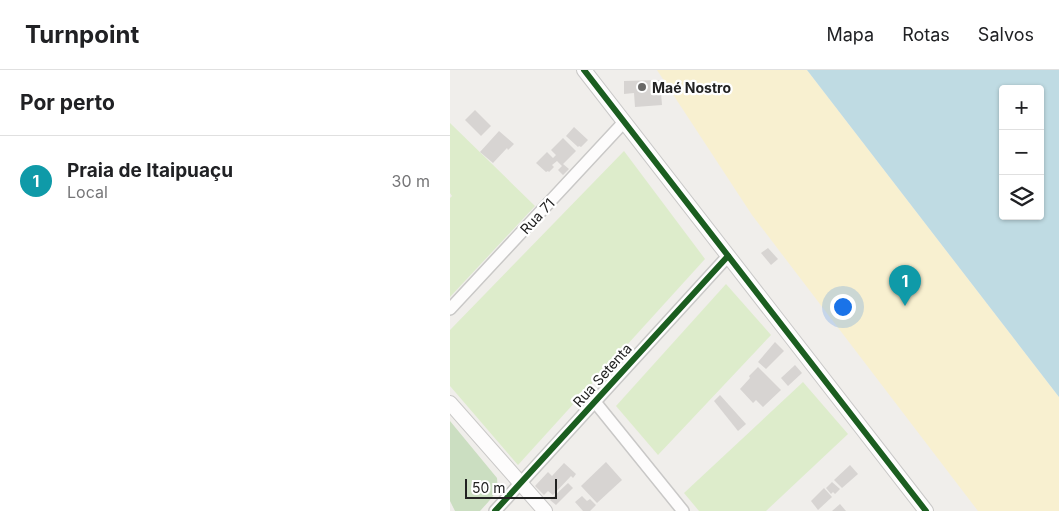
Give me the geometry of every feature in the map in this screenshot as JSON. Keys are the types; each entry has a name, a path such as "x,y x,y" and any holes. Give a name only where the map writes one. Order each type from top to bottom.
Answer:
{"street":[{"path":"584,70 926,511"},
{"name":"Rua 71","path":"450,309 624,122"},
{"name":"Rua Setenta","path":"495,511 728,256"},
{"path":"595,402 683,511"},
{"path":"450,403 545,511"}],"green space":[{"path":"450,123 535,206 450,297 450,198 452,196 450,193"},
{"path":"624,151 705,259 518,465 450,386 450,330"},
{"path":"726,284 771,335 658,455 616,406"},
{"path":"803,382 848,434 766,511 699,511 684,493"},
{"path":"450,421 497,478 495,492 480,511 455,511 450,501"}],"sand":[{"path":"657,70 807,70 1059,397 1059,511 978,511 752,215"}],"water":[{"path":"807,70 1059,70 1059,397"}],"building":[{"name":"Maé Nostro","path":"660,80 662,105 635,107 634,93 624,94 624,81"},
{"path":"475,110 491,126 481,136 465,120"},
{"path":"574,127 588,140 581,147 578,147 566,136"},
{"path":"499,131 514,144 508,150 507,148 493,163 480,152"},
{"path":"563,138 576,151 563,164 569,169 563,175 558,170 562,166 557,161 552,165 554,167 549,172 546,172 536,163 547,152 553,158 556,155 551,150"},
{"path":"768,248 778,259 771,265 761,253"},
{"path":"775,342 784,351 766,369 758,362"},
{"path":"795,365 802,373 788,386 781,378"},
{"path":"758,367 781,390 763,407 756,400 753,403 740,389"},
{"path":"720,395 746,424 738,431 714,401"},
{"path":"606,462 622,480 597,503 581,486"},
{"path":"564,463 576,474 573,478 571,476 553,495 548,491 544,495 535,486 548,472 552,476"},
{"path":"850,465 858,474 842,488 834,480"},
{"path":"832,482 840,489 835,494 833,492 831,494 826,488"},
{"path":"568,483 573,488 556,505 550,500"},
{"path":"824,488 832,497 818,510 811,501"},
{"path":"582,496 587,501 590,499 596,505 590,511 583,511 575,502"},
{"path":"840,504 846,511 832,511"}],"cycle path":[{"path":"584,70 926,511"},
{"path":"495,511 728,256"}],"place":[{"name":"Maé Nostro","path":"642,87"},
{"name":"Praia de Itaipuaçu","path":"905,306"}]}
